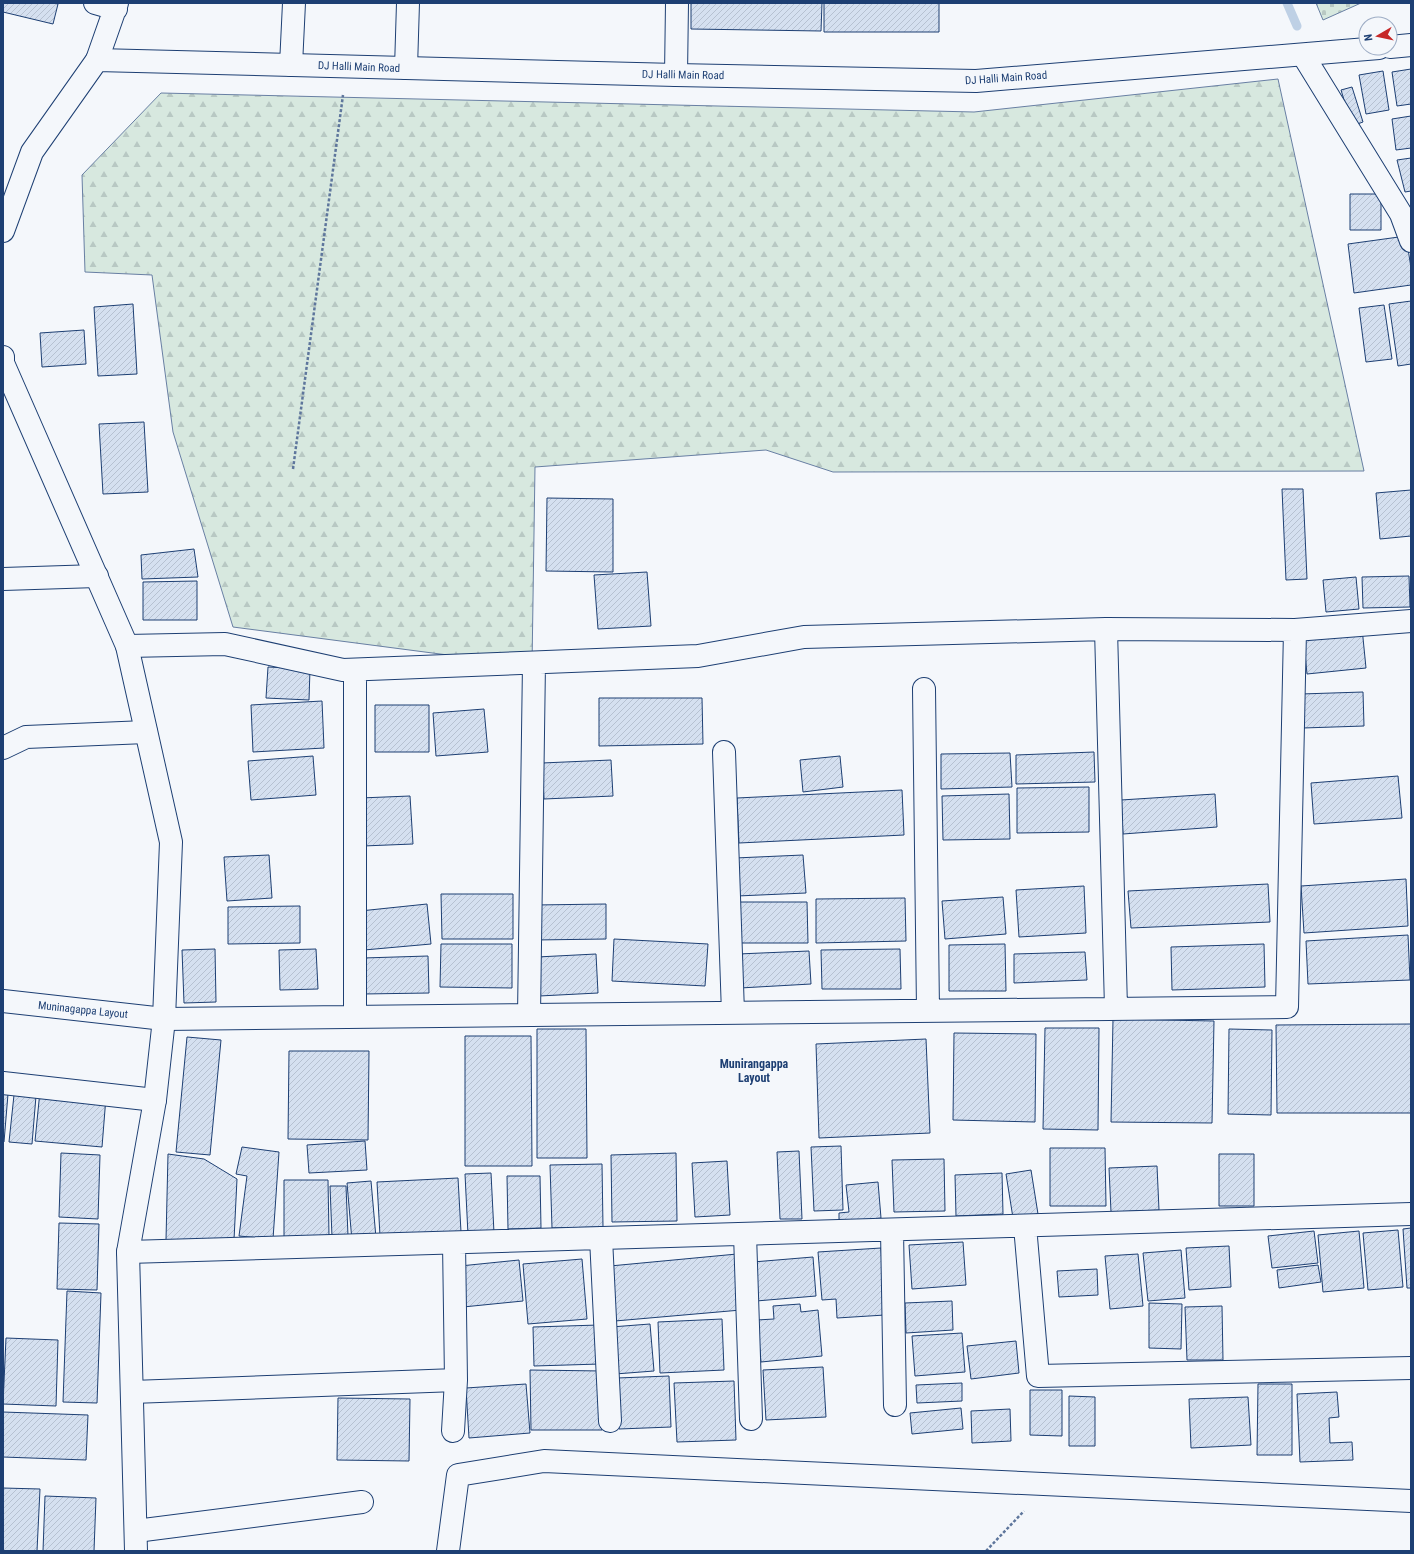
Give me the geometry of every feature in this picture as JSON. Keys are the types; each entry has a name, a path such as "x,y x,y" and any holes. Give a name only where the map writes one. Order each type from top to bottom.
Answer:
{"street":[{"path":"3,230 32,152 97,60 117,6 95,3"},
{"path":"291,65 294,3"},
{"path":"406,68 408,3"},
{"path":"676,76 677,3"},
{"path":"1398,46 1411,45"},
{"name":"DJ Halli Main Road","path":"97,60 676,76 976,81 1358,50"},
{"path":"1303,55 1401,214 1411,241"},
{"path":"3,357 3,363 127,646 171,842 164,1019 155,1100 128,1252 136,1541 362,1502"},
{"path":"3,579 97,576"},
{"path":"127,646 225,644 343,670 355,670 698,656 804,636 1106,629 1295,630 1411,621"},
{"path":"1106,629 1116,1008"},
{"name":"Muninagappa Layout","path":"3,1001 164,1019 1287,1006 1295,630"},
{"path":"529,1015 534,663"},
{"path":"355,670 355,1017"},
{"path":"924,689 928,1010"},
{"path":"3,748 26,737 146,732"},
{"path":"724,752 733,1012"},
{"path":"3,1083 155,1100"},
{"path":"128,1252 1411,1214"},
{"path":"1025,1226 1038,1376 1411,1368"},
{"path":"892,1230 895,1405"},
{"path":"745,1234 751,1419"},
{"path":"601,1238 610,1421"},
{"path":"453,1431 456,1380 454,1243"},
{"path":"132,1392 456,1380"},
{"path":"448,1551 458,1475 544,1461 1047,1486 1411,1501"}],"path":[{"path":"293,469 347,67"},
{"path":"986,1551 1047,1486"}],"green space":[{"path":"1316,3 1361,3 1323,20"},
{"path":"1278,79 1364,471 833,472 766,450 535,467 532,666 233,627 173,432 152,275 85,272 82,175 161,93 974,112"}],"building":[{"path":"3,3 58,4 53,24 3,12"},
{"path":"691,3 822,3 821,31 691,29"},
{"path":"824,3 939,3 939,32 824,32"},
{"path":"1411,69 1411,104 1397,106 1392,72"},
{"path":"1383,71 1389,110 1366,114 1359,75"},
{"path":"1352,87 1363,122 1352,126 1341,90"},
{"path":"1411,116 1411,148 1396,150 1392,119"},
{"path":"1411,158 1411,191 1405,192 1397,160"},
{"path":"1350,194 1381,194 1381,230 1350,230"},
{"path":"1406,236 1411,268 1411,285 1354,293 1348,244"},
{"path":"1411,301 1411,364 1398,366 1389,304"},
{"path":"133,304 137,374 98,376 94,307"},
{"path":"1384,305 1392,359 1366,362 1359,308"},
{"path":"84,330 86,364 42,367 40,333"},
{"path":"144,422 148,492 103,494 99,424"},
{"path":"1282,489 1303,489 1307,579 1286,580"},
{"path":"1411,490 1411,536 1380,539 1376,493"},
{"path":"547,498 613,499 613,572 546,571"},
{"path":"194,549 198,577 142,579 141,555"},
{"path":"647,572 651,626 598,629 594,575"},
{"path":"1409,576 1410,607 1363,608 1362,577"},
{"path":"1356,577 1359,609 1326,612 1323,580"},
{"path":"197,581 197,620 143,620 143,582"},
{"path":"1362,628 1366,668 1307,674 1303,633"},
{"path":"268,667 310,669 309,700 266,698"},
{"path":"1363,692 1364,726 1303,728 1301,694"},
{"path":"599,698 702,698 703,744 599,746"},
{"path":"322,701 324,748 253,752 251,705"},
{"path":"375,705 429,705 429,752 375,752"},
{"path":"484,709 488,752 436,756 433,713"},
{"path":"1094,752 1095,782 1016,784 1016,755"},
{"path":"1010,753 1012,787 941,789 941,754"},
{"path":"313,756 316,795 251,800 248,761"},
{"path":"840,756 843,787 803,792 800,760"},
{"path":"611,760 613,796 544,799 542,763"},
{"path":"1398,776 1402,818 1314,824 1311,783"},
{"path":"1089,787 1089,832 1017,833 1017,788"},
{"path":"902,790 904,835 739,843 737,798"},
{"path":"1009,794 1010,839 943,840 942,796"},
{"path":"1215,794 1217,827 1123,834 1121,800"},
{"path":"410,796 413,844 363,846 360,798"},
{"path":"269,855 272,898 227,901 224,857"},
{"path":"803,855 806,893 737,896 735,858"},
{"path":"1406,879 1408,926 1304,933 1301,886"},
{"path":"1268,884 1270,922 1131,928 1128,891"},
{"path":"1084,886 1086,933 1019,937 1016,890"},
{"path":"441,894 513,894 513,939 442,939"},
{"path":"1003,897 1006,934 945,939 942,901"},
{"path":"905,898 906,941 816,943 816,899"},
{"path":"736,902 807,902 808,943 736,943"},
{"path":"427,904 431,944 364,950 360,911"},
{"path":"606,904 606,939 535,940 535,905"},
{"path":"300,906 300,943 228,944 228,907"},
{"path":"1408,935 1410,980 1308,984 1306,941"},
{"path":"614,939 708,944 705,986 612,981"},
{"path":"441,944 512,944 512,988 440,987"},
{"path":"1005,944 1006,991 949,991 949,945"},
{"path":"1264,944 1265,987 1172,990 1171,947"},
{"path":"215,949 216,1002 184,1003 182,950"},
{"path":"316,949 318,989 280,990 279,950"},
{"path":"900,949 901,989 822,989 821,950"},
{"path":"809,951 811,984 740,988 738,954"},
{"path":"1085,952 1087,980 1014,983 1014,954"},
{"path":"596,954 598,993 539,996 537,957"},
{"path":"428,956 429,993 363,994 363,958"},
{"path":"1113,1019 1214,1021 1212,1123 1111,1122"},
{"path":"1411,1024 1411,1113 1277,1113 1276,1025"},
{"path":"1045,1028 1099,1028 1098,1130 1043,1129"},
{"path":"537,1029 586,1029 587,1158 537,1158"},
{"path":"1229,1029 1272,1030 1271,1115 1228,1114"},
{"path":"954,1033 1036,1034 1035,1122 953,1120"},
{"path":"465,1036 531,1036 532,1166 465,1166"},
{"path":"187,1037 221,1040 210,1155 176,1152"},
{"path":"926,1039 930,1133 819,1138 816,1044"},
{"path":"289,1051 369,1051 368,1140 288,1139"},
{"path":"40,1091 106,1097 102,1147 35,1141"},
{"path":"3,1094 8,1094 4,1142 3,1142"},
{"path":"14,1095 36,1096 32,1144 9,1142"},
{"path":"365,1141 367,1170 309,1173 307,1145"},
{"path":"841,1146 843,1210 814,1211 811,1147"},
{"path":"242,1147 279,1152 273,1239 239,1236 247,1176 236,1174"},
{"path":"1050,1148 1105,1148 1106,1206 1050,1206"},
{"path":"799,1151 802,1219 780,1219 777,1152"},
{"path":"61,1153 100,1155 98,1219 59,1217"},
{"path":"676,1153 677,1221 612,1222 611,1155"},
{"path":"168,1154 204,1159 237,1179 234,1240 166,1240"},
{"path":"1219,1154 1254,1154 1254,1206 1219,1206"},
{"path":"944,1159 945,1211 894,1212 892,1160"},
{"path":"727,1161 730,1215 695,1217 692,1163"},
{"path":"602,1164 603,1227 552,1228 550,1165"},
{"path":"1157,1166 1159,1210 1111,1212 1109,1168"},
{"path":"1031,1170 1038,1214 1013,1218 1006,1174"},
{"path":"491,1173 494,1233 468,1235 465,1174"},
{"path":"1002,1173 1003,1214 956,1216 955,1175"},
{"path":"507,1176 540,1176 541,1228 508,1229"},
{"path":"458,1178 461,1232 380,1236 377,1182"},
{"path":"284,1180 328,1180 329,1236 284,1237"},
{"path":"371,1181 376,1238 352,1241 347,1183"},
{"path":"878,1182 881,1218 839,1222 839,1213 849,1212 846,1185"},
{"path":"330,1186 346,1186 348,1236 332,1237"},
{"path":"59,1223 99,1224 97,1290 57,1289"},
{"path":"1411,1228 1411,1288 1407,1288 1403,1229"},
{"path":"1398,1230 1403,1287 1368,1290 1363,1233"},
{"path":"1314,1231 1318,1263 1272,1268 1268,1236"},
{"path":"1359,1231 1364,1288 1323,1292 1318,1235"},
{"path":"963,1242 966,1285 912,1289 909,1245"},
{"path":"1229,1246 1231,1287 1189,1290 1186,1248"},
{"path":"881,1248 885,1315 837,1318 836,1299 822,1300 818,1252"},
{"path":"1181,1250 1185,1298 1148,1301 1143,1253"},
{"path":"737,1254 741,1310 615,1321 610,1266"},
{"path":"1138,1254 1143,1306 1110,1309 1105,1256"},
{"path":"813,1257 816,1296 756,1301 753,1262"},
{"path":"582,1259 587,1319 528,1324 523,1264"},
{"path":"519,1260 523,1301 463,1307 460,1266"},
{"path":"1318,1265 1321,1282 1279,1288 1277,1270"},
{"path":"1097,1269 1098,1295 1059,1297 1057,1271"},
{"path":"67,1291 101,1293 97,1403 63,1402"},
{"path":"952,1301 953,1330 906,1333 905,1303"},
{"path":"1149,1303 1182,1304 1181,1349 1149,1348"},
{"path":"800,1304 801,1312 818,1310 822,1356 761,1362 757,1320 774,1319 773,1306"},
{"path":"1222,1306 1223,1360 1187,1360 1185,1307"},
{"path":"722,1319 724,1370 660,1373 658,1322"},
{"path":"650,1324 654,1371 615,1374 611,1327"},
{"path":"599,1325 600,1364 534,1366 533,1327"},
{"path":"962,1333 965,1372 915,1376 912,1336"},
{"path":"6,1338 58,1340 56,1406 3,1404"},
{"path":"1016,1341 1019,1373 971,1379 967,1346"},
{"path":"823,1367 826,1417 766,1420 763,1370"},
{"path":"530,1370 602,1371 602,1430 531,1430"},
{"path":"669,1376 671,1427 619,1429 617,1378"},
{"path":"734,1381 736,1440 677,1442 674,1383"},
{"path":"962,1383 962,1401 917,1403 916,1385"},
{"path":"526,1384 530,1433 469,1438 466,1388"},
{"path":"1258,1384 1292,1384 1292,1455 1257,1455"},
{"path":"1030,1390 1062,1390 1062,1436 1030,1435"},
{"path":"1337,1392 1339,1417 1329,1418 1330,1443 1352,1442 1353,1460 1300,1462 1297,1394"},
{"path":"1069,1396 1095,1397 1095,1446 1069,1446"},
{"path":"1248,1397 1251,1445 1191,1448 1189,1399"},
{"path":"338,1398 410,1399 409,1461 337,1460"},
{"path":"961,1408 963,1429 912,1434 910,1413"},
{"path":"1010,1409 1011,1441 972,1443 971,1411"},
{"path":"3,1412 88,1415 86,1460 3,1457"},
{"path":"3,1488 40,1489 37,1551 3,1551"},
{"path":"45,1496 96,1498 94,1551 43,1551"}],"waterway":[{"path":"1287,3 1297,26"}],"district":[{"name":"Munirangappa Layout","path":"754,1071"}]}
